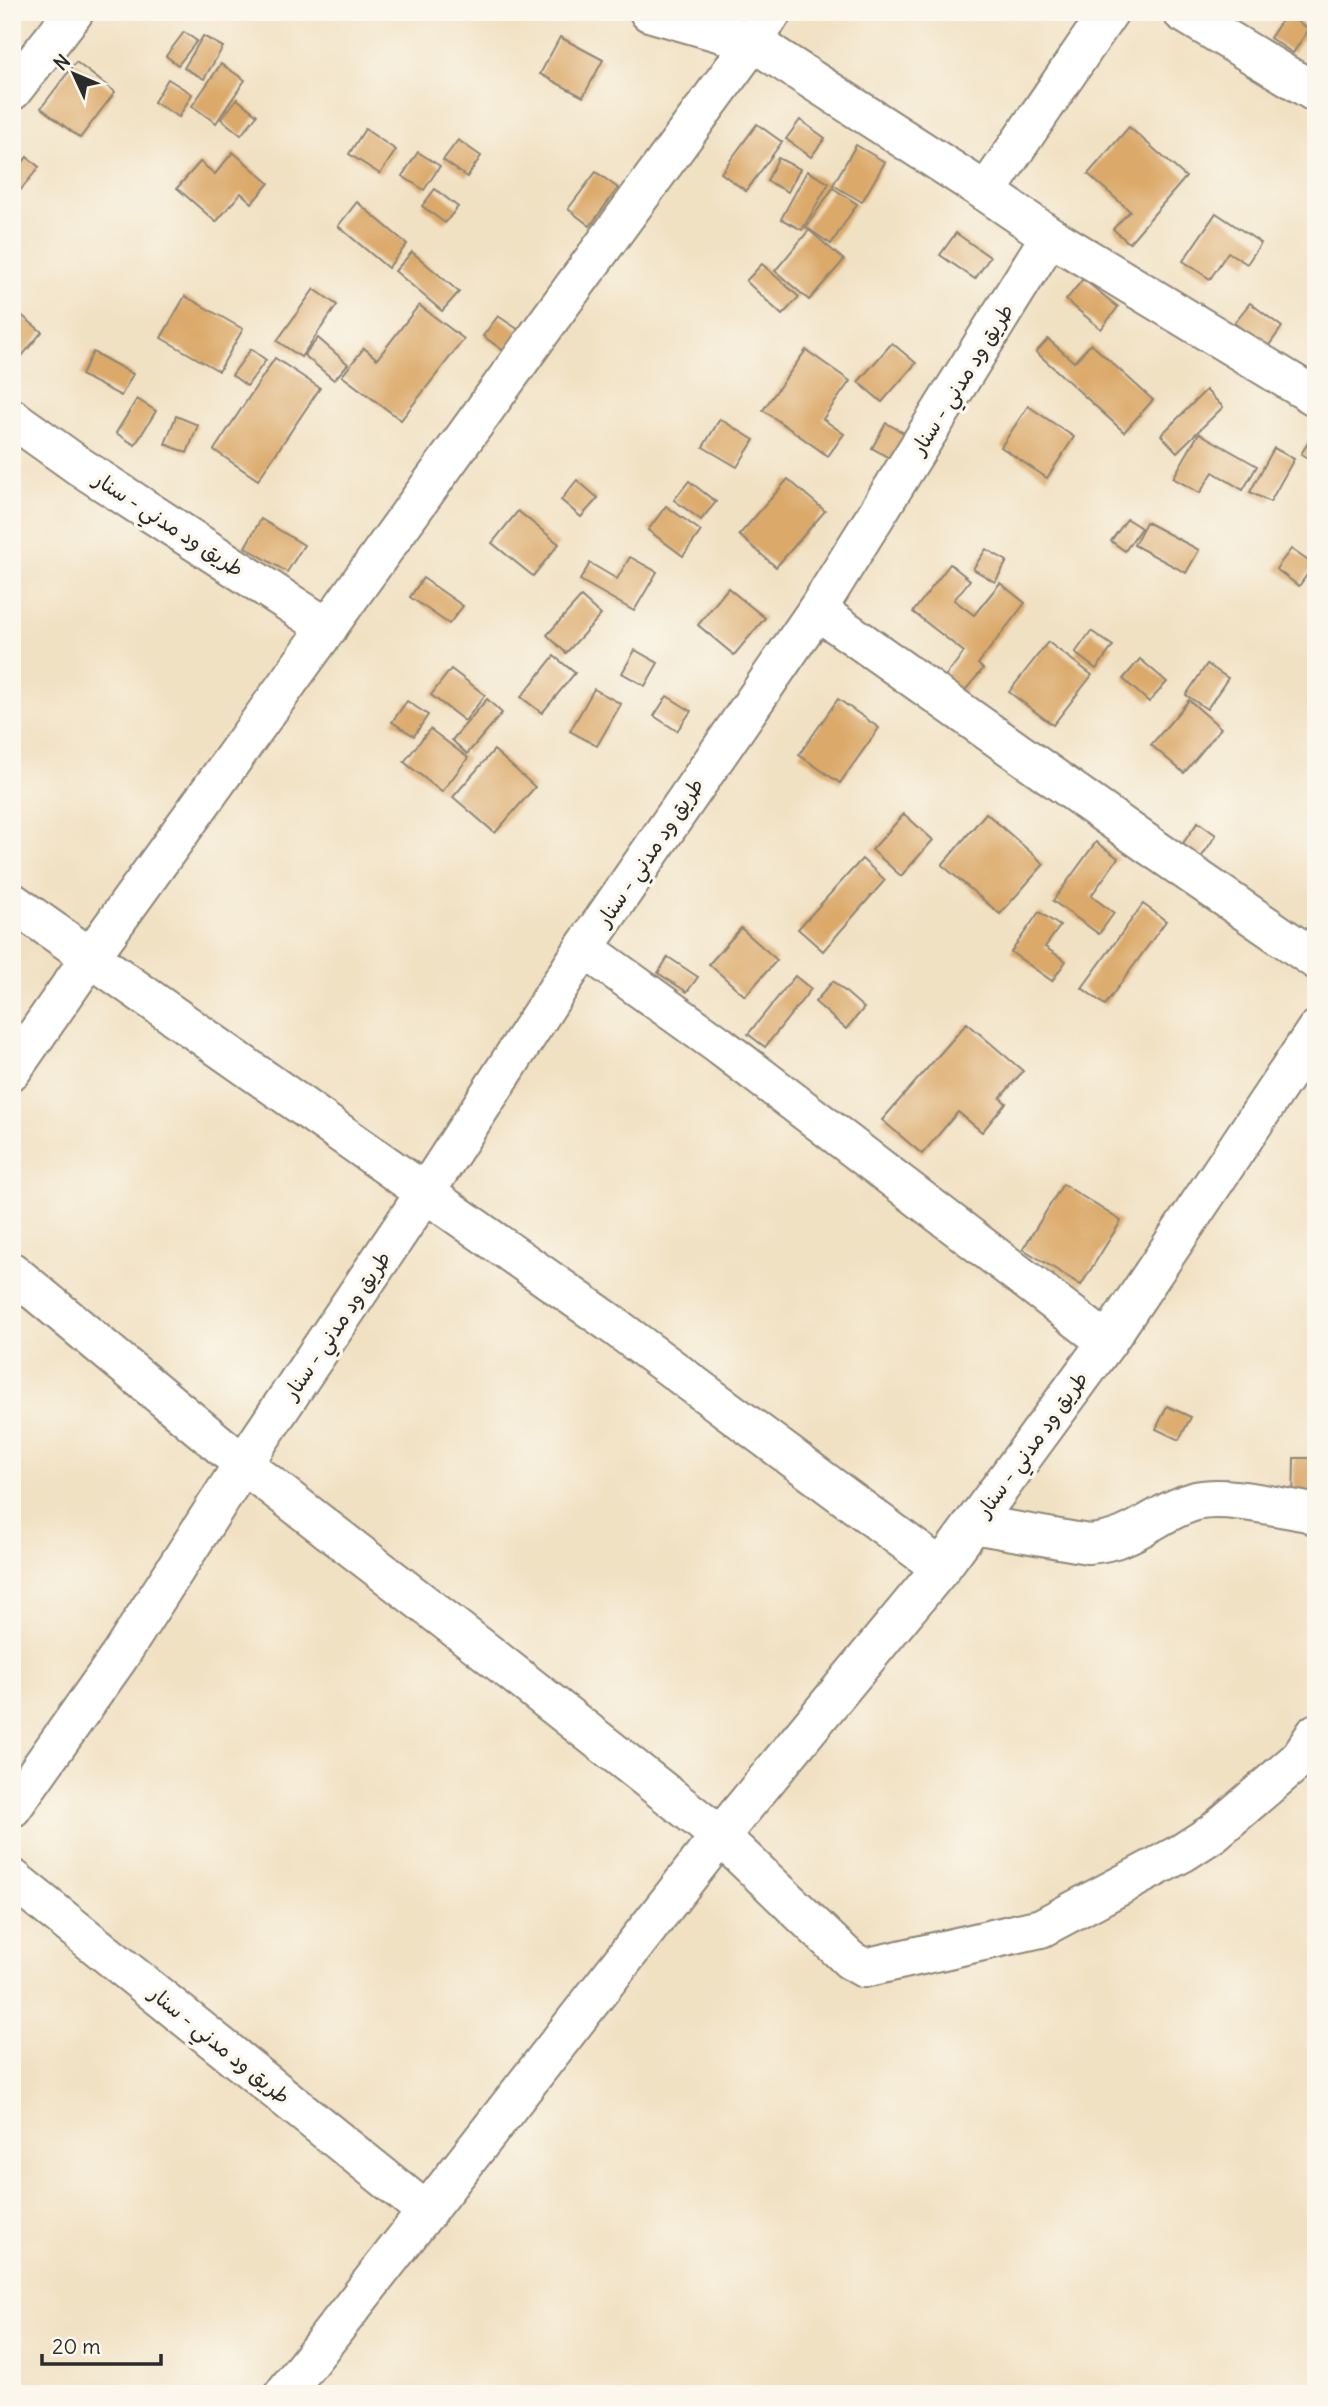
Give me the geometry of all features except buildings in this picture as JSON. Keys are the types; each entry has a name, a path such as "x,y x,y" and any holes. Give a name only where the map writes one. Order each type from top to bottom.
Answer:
{"street":[{"path":"12,91 74,12"},
{"path":"649,12 763,27 986,192 1050,236 1316,397"},
{"path":"986,192 1109,12"},
{"path":"1182,12 1316,93"},
{"path":"12,1070 91,956 763,27"},
{"name":"طريق ود مدني - سنار","path":"12,1808 119,1657 243,1464 425,1194 584,948 817,610 1050,236"},
{"name":"طريق ود مدني - سنار","path":"12,418 79,466 328,628"},
{"path":"817,610 1316,960"},
{"path":"12,902 609,1322 941,1567"},
{"path":"584,948 719,1045 1107,1342"},
{"name":"طريق ود مدني - سنار","path":"284,2394 720,1836 941,1567 1107,1342 1316,1030"},
{"path":"12,1272 243,1464 720,1836 850,1960 864,1968 1041,1928 1182,1853 1213,1833 1310,1751"},
{"path":"973,1524 1088,1544 1107,1543 1127,1536 1177,1508 1212,1498 1308,1512 1316,1516"},
{"name":"طريق ود مدني - سنار","path":"12,1878 427,2212"}]}
